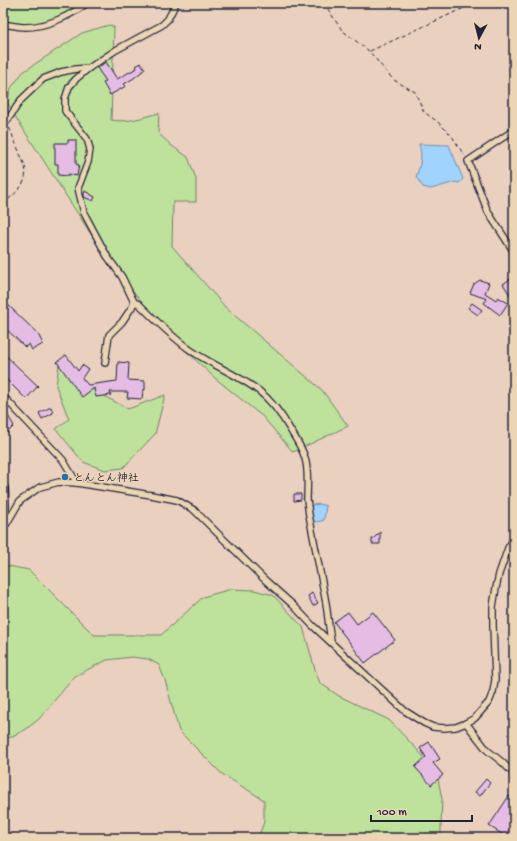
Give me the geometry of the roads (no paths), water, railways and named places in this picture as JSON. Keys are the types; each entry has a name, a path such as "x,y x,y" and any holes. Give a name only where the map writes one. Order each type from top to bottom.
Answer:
{"street":[{"path":"3,24 24,27 40,26 62,18 87,3"},
{"path":"176,3 168,19 162,25 116,50 89,68 69,87 65,98 65,111 87,139 90,149 88,162 78,188 84,213 110,260 122,277 134,302 139,304 169,333 188,348 204,359 233,373 259,391 271,402 286,422 305,458 307,469 307,501 326,603 331,642"},
{"path":"5,122 21,100 43,79 61,72 89,68"},
{"path":"514,130 468,160 488,212 514,252"},
{"path":"105,363 109,335 122,322 134,302"},
{"path":"3,396 62,460 77,483"},
{"path":"4,525 20,501 40,487 59,482 77,483 177,500 194,510 265,580 294,605 312,625 405,711 433,727 444,728 466,724 475,718 489,702 493,692 495,680 493,607 499,574 508,548 514,538"},
{"path":"4,525 5,488"},
{"path":"466,724 487,750 514,774"}],"water":[{"path":"419,144 449,145 463,179 459,183 455,182 431,189 423,187 416,177 419,169 421,153"},
{"path":"320,504 326,506 324,520 317,522 313,521 311,515 312,505"}],"place":[{"name":"とんとん神社","path":"65,477"}]}
